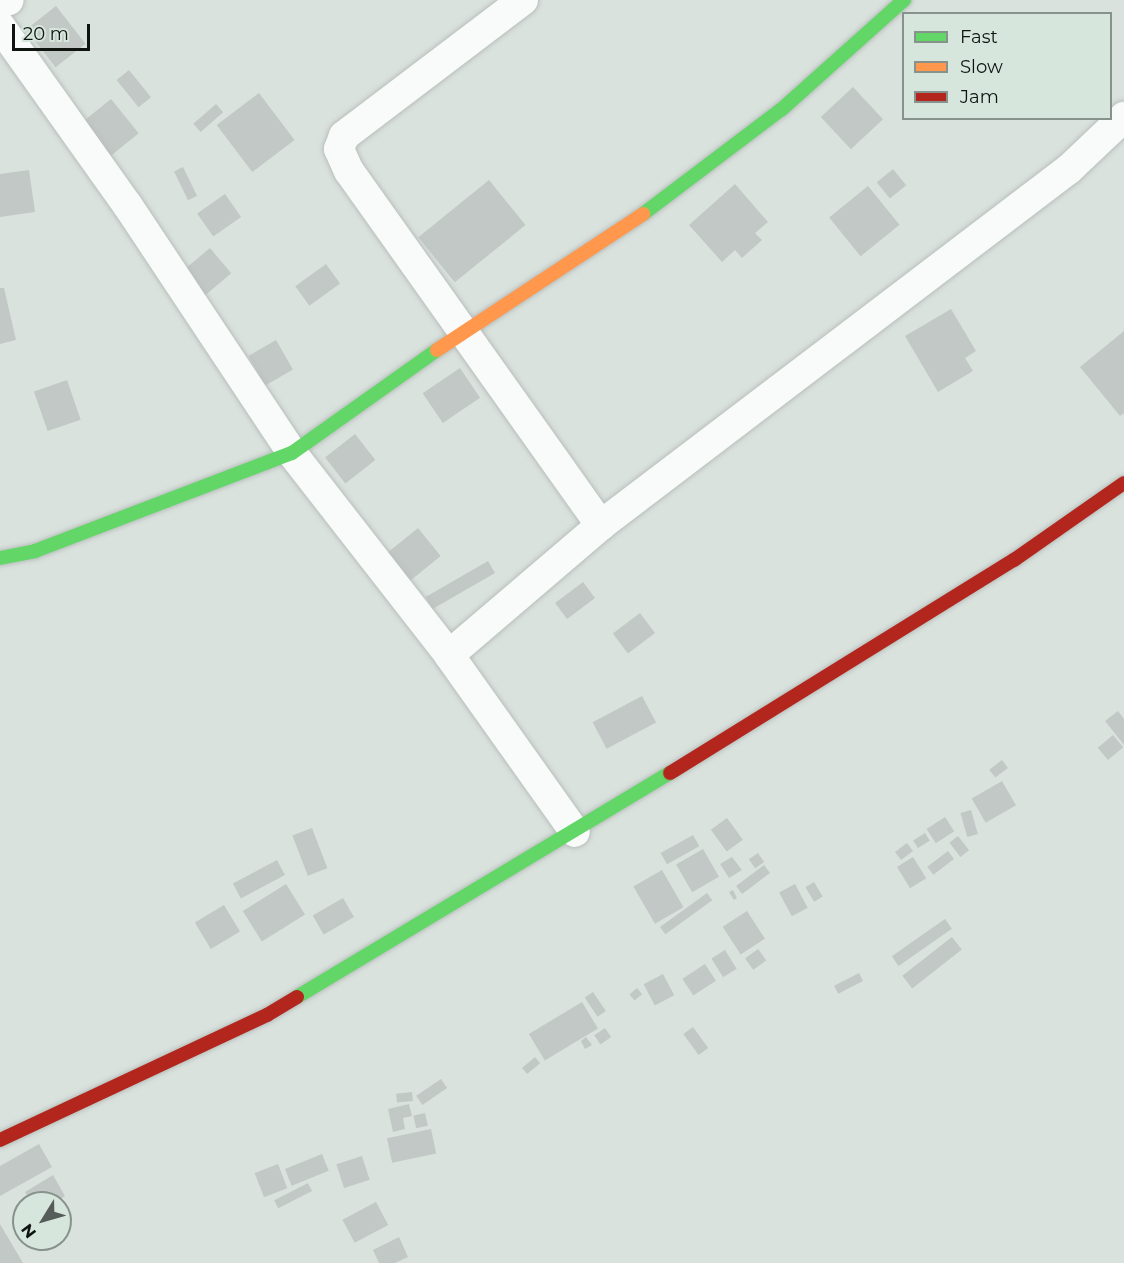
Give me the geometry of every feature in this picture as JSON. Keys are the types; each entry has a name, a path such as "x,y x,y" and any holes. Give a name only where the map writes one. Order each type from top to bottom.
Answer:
{"street":[{"path":"0,3 9,0"},
{"path":"523,0 344,136 339,149 349,171 602,525"},
{"path":"0,558 35,551 292,453 463,331 631,223 782,109 904,0"},
{"path":"0,26 128,206 292,453 449,655 575,832"},
{"path":"449,655 602,525 1069,169 1124,117"},
{"path":"0,1140 267,1015 575,832 1014,560 1124,483"}],"building":[{"path":"56,6 86,44 56,67 26,29"},
{"path":"129,70 151,97 139,107 117,80"},
{"path":"853,87 883,119 851,149 821,117"},
{"path":"259,93 295,140 252,172 217,125"},
{"path":"111,99 139,133 105,160 78,126"},
{"path":"216,104 223,112 201,132 193,124"},
{"path":"183,167 197,196 188,200 174,171"},
{"path":"893,169 906,185 890,199 877,182"},
{"path":"29,170 35,212 0,217 0,174"},
{"path":"489,180 526,225 455,282 418,237"},
{"path":"735,184 768,222 755,233 762,240 742,258 735,250 722,262 689,225"},
{"path":"868,186 899,225 861,256 829,217"},
{"path":"225,194 241,217 213,236 197,214"},
{"path":"210,248 231,273 205,295 184,270"},
{"path":"326,264 340,283 309,306 295,286"},
{"path":"0,288 4,288 16,340 0,344"},
{"path":"951,309 976,351 965,358 973,371 938,392 905,336"},
{"path":"1124,331 1124,413 1120,416 1080,367"},
{"path":"276,340 293,369 265,385 248,356"},
{"path":"460,368 480,398 443,423 423,393"},
{"path":"67,380 81,420 48,431 34,391"},
{"path":"355,434 375,460 345,483 325,457"},
{"path":"418,528 441,556 403,586 381,558"},
{"path":"488,561 495,573 433,609 426,597"},
{"path":"583,582 595,598 567,619 555,603"},
{"path":"640,613 655,633 628,653 613,633"},
{"path":"642,696 656,722 607,749 593,722"},
{"path":"1118,711 1124,719 1124,745 1105,721"},
{"path":"1113,735 1123,747 1108,760 1098,748"},
{"path":"1002,760 1008,768 995,778 989,770"},
{"path":"1002,781 1016,805 986,823 972,798"},
{"path":"971,810 978,834 967,837 960,813"},
{"path":"945,817 954,831 936,843 927,829"},
{"path":"727,818 743,840 727,852 711,830"},
{"path":"312,828 327,868 308,876 292,836"},
{"path":"925,833 930,841 918,848 913,840"},
{"path":"693,835 699,846 667,864 661,853"},
{"path":"958,836 969,850 960,857 949,843"},
{"path":"907,843 913,851 901,860 895,852"},
{"path":"703,849 719,877 692,892 676,865"},
{"path":"948,851 954,859 933,875 927,867"},
{"path":"758,853 764,862 755,868 749,859"},
{"path":"732,857 742,870 729,878 720,864"},
{"path":"913,857 926,878 910,888 897,867"},
{"path":"277,860 285,875 241,898 233,883"},
{"path":"764,865 770,873 742,894 736,886"},
{"path":"662,870 684,907 655,924 633,886"},
{"path":"814,882 823,897 814,902 805,887"},
{"path":"286,884 305,915 262,942 243,911"},
{"path":"795,884 808,908 792,916 779,892"},
{"path":"733,890 737,898 734,900 729,892"},
{"path":"707,893 712,900 665,934 660,927"},
{"path":"343,898 354,917 324,935 313,916"},
{"path":"224,905 240,932 211,949 195,923"},
{"path":"747,911 765,939 741,954 723,927"},
{"path":"945,919 952,929 899,966 892,956"},
{"path":"952,937 962,950 912,988 902,976"},
{"path":"758,949 766,960 753,970 745,958"},
{"path":"725,950 737,969 723,977 711,958"},
{"path":"705,964 716,981 693,995 682,979"},
{"path":"859,973 863,981 838,994 834,986"},
{"path":"663,974 674,995 655,1006 644,984"},
{"path":"637,988 642,994 634,1001 629,994"},
{"path":"593,992 606,1011 598,1017 585,998"},
{"path":"582,1002 598,1029 545,1061 529,1034"},
{"path":"693,1027 708,1048 699,1055 683,1034"},
{"path":"605,1028 611,1037 600,1044 594,1035"},
{"path":"586,1037 592,1045 585,1049 581,1041"},
{"path":"535,1057 540,1063 527,1074 522,1068"},
{"path":"441,1079 447,1088 422,1105 416,1096"},
{"path":"412,1092 413,1101 397,1103 396,1094"},
{"path":"409,1104 412,1116 403,1118 405,1129 393,1132 388,1109"},
{"path":"425,1113 428,1126 416,1128 413,1116"},
{"path":"431,1129 436,1153 392,1163 387,1138"},
{"path":"39,1144 52,1167 0,1196 0,1166"},
{"path":"322,1154 329,1171 292,1186 285,1169"},
{"path":"362,1156 370,1180 344,1188 336,1164"},
{"path":"278,1164 287,1188 264,1197 255,1173"},
{"path":"53,1175 62,1191 27,1191"},
{"path":"308,1183 312,1191 278,1208 274,1200"},
{"path":"376,1202 388,1225 355,1243 342,1220"},
{"path":"0,1224 12,1244 12,1251 16,1251 23,1263 0,1263"},
{"path":"399,1237 408,1257 395,1263 379,1263 373,1250"}],"traffic: fast":[{"path":"643,214 782,109 904,0"},
{"path":"0,558 35,551 292,453 437,350"},
{"path":"297,997 670,773"}],"traffic: slow":[{"path":"437,350 643,214"}],"traffic: jam":[{"path":"670,773 1014,560 1124,483"},
{"path":"0,1140 267,1015 297,997"}]}
